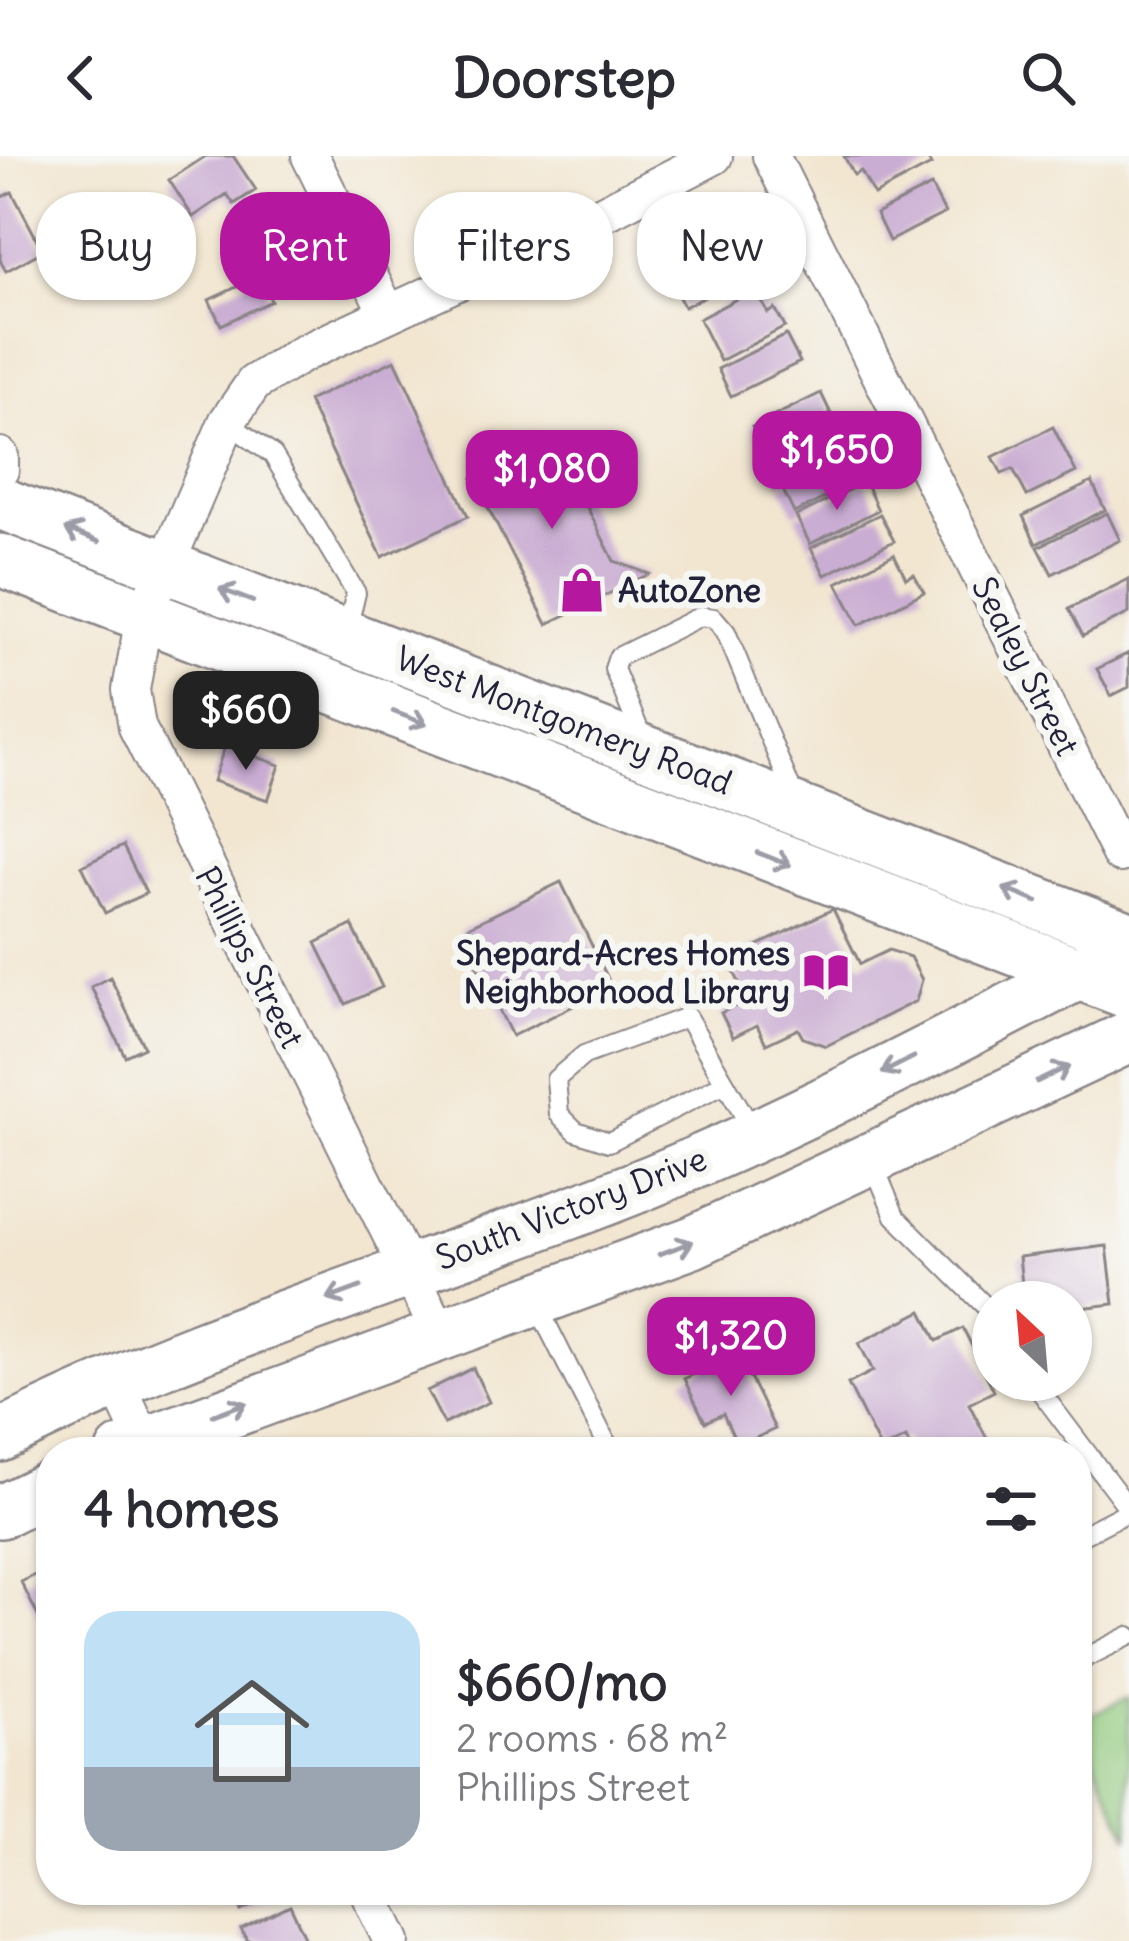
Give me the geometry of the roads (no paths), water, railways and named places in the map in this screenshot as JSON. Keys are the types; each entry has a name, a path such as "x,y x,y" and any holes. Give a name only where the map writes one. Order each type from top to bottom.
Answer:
{"main road":[{"name":"West Montgomery Road","path":"0,503 1129,938"},
{"name":"West Montgomery Road","path":"0,560 1129,993"},
{"path":"621,800 646,752"},
{"path":"961,1033 975,992 972,935"},
{"name":"South Victory Drive","path":"0,1436 116,1382 636,1187 839,1095 1129,948"},
{"path":"167,1437 693,1242 1129,1037"},
{"path":"839,1095 872,1161"},
{"path":"0,1512 36,1494"}],"street":[{"path":"310,156 388,314"},
{"name":"Phillips Street","path":"440,1333 137,727 131,690 144,616 227,422 254,383 714,156"},
{"name":"Sealey Street","path":"771,156 1120,854"},
{"path":"0,456 0,470"},
{"path":"116,1382 134,1437"},
{"path":"374,1905 392,1941"}],"lane":[{"path":"227,422 273,455 356,593 345,637"},
{"path":"646,752 638,718 614,669 618,656 701,616 713,618 726,632 799,810"},
{"path":"725,1084 609,1142 576,1131 559,1114 556,1079 584,1055 687,1017 755,1135"},
{"path":"872,1161 895,1216 972,1293"},
{"path":"534,1299 603,1437"},
{"path":"1048,1401 1075,1437"},
{"path":"1092,1460 1129,1510 1092,1530"},
{"path":"1092,1654 1129,1636"}],"place":[{"name":"AutoZone","path":"582,590"},
{"name":"Shepard-Acres Homes Neighborhood Library","path":"826,972"}]}
